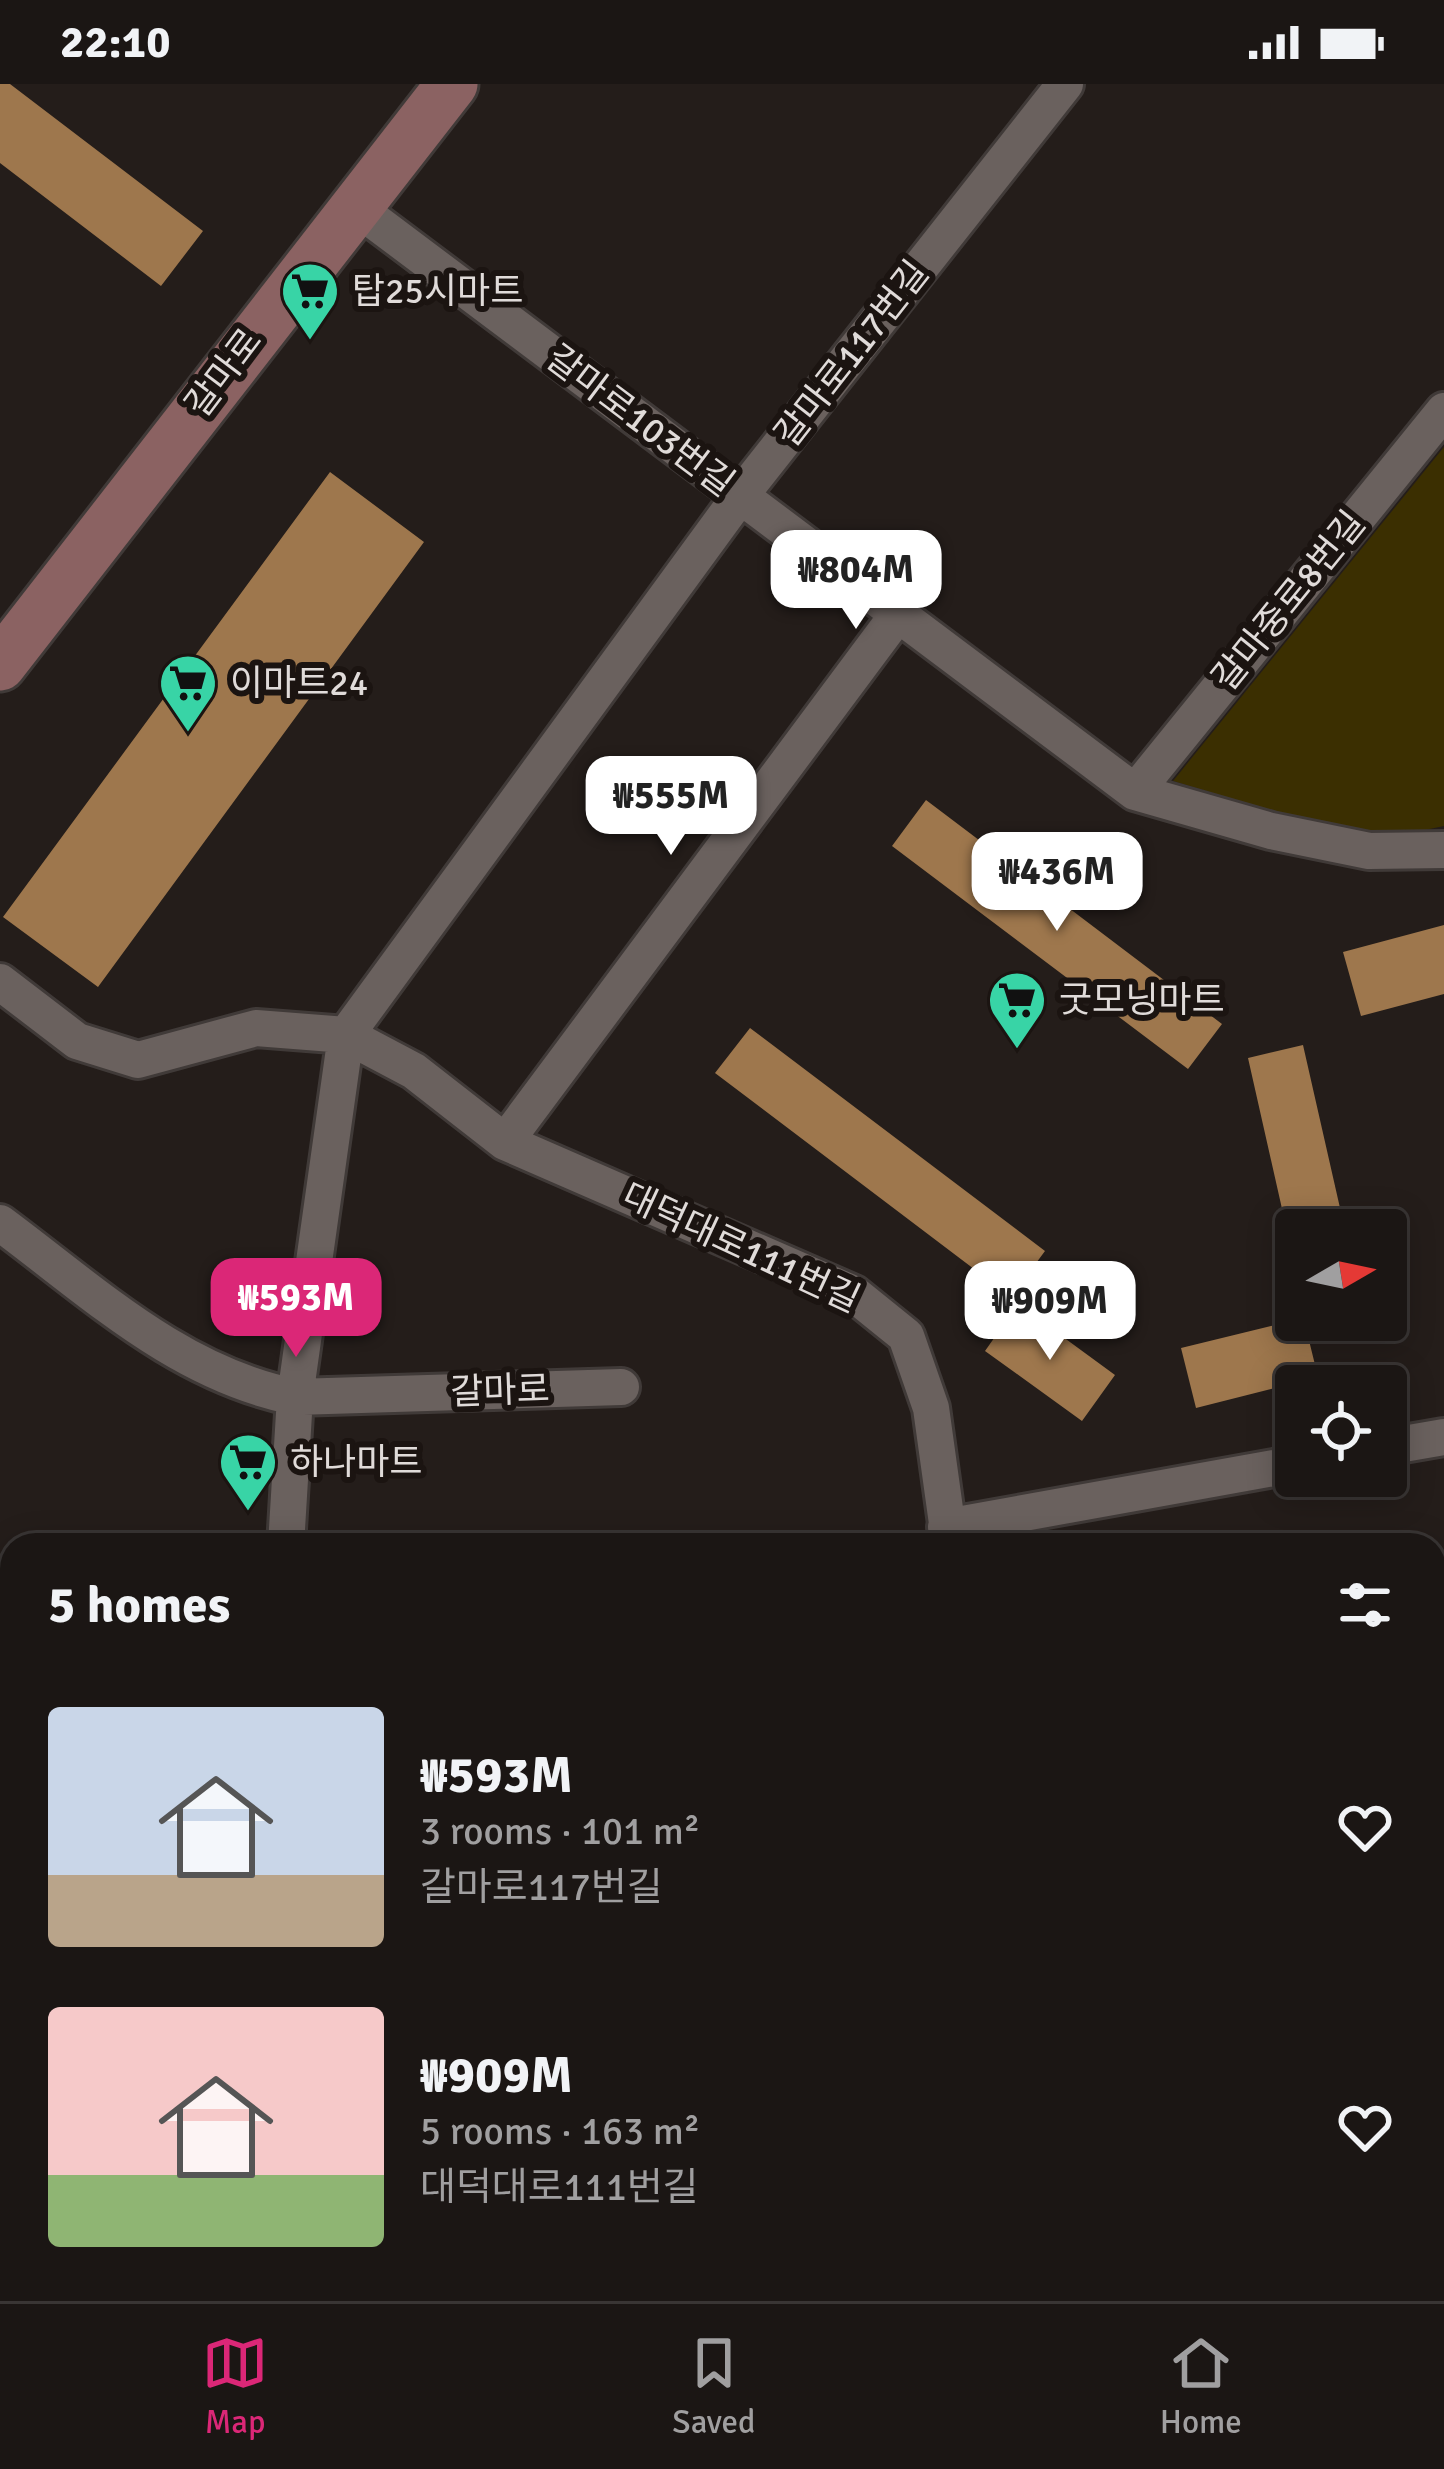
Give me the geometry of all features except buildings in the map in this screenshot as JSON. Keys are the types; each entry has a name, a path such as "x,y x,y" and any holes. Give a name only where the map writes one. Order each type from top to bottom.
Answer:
{"main road":[{"name":"갈마로","path":"0,665 353,205 452,84"}],"street":[{"name":"갈마로117번길","path":"287,1533 295,1397 346,1035 740,496 1065,84"},
{"name":"갈마로103번길","path":"353,205 1135,792 1271,831 1369,851 1444,850"},
{"name":"갈마중로8번길","path":"1135,792 1444,411"},
{"path":"505,1142 896,617"},
{"path":"0,982 76,1040 138,1060 256,1028 346,1035"},
{"name":"대덕대로111번길","path":"346,1035 414,1070 505,1142 854,1294 906,1336 931,1408 948,1533"},
{"name":"갈마로","path":"0,1223 183,1359 247,1387 295,1397 621,1388"},
{"path":"1407,1444 1444,1437"},
{"path":"962,1533 1275,1468"}],"shaded area":[{"path":"1444,447 1444,826 1372,841 1173,781"}],"place":[{"name":"탑25시마트","path":"310,342"},
{"name":"이마트24","path":"188,734"},
{"name":"굿모닝마트","path":"1017,1051"},
{"name":"하나마트","path":"248,1513"}]}
